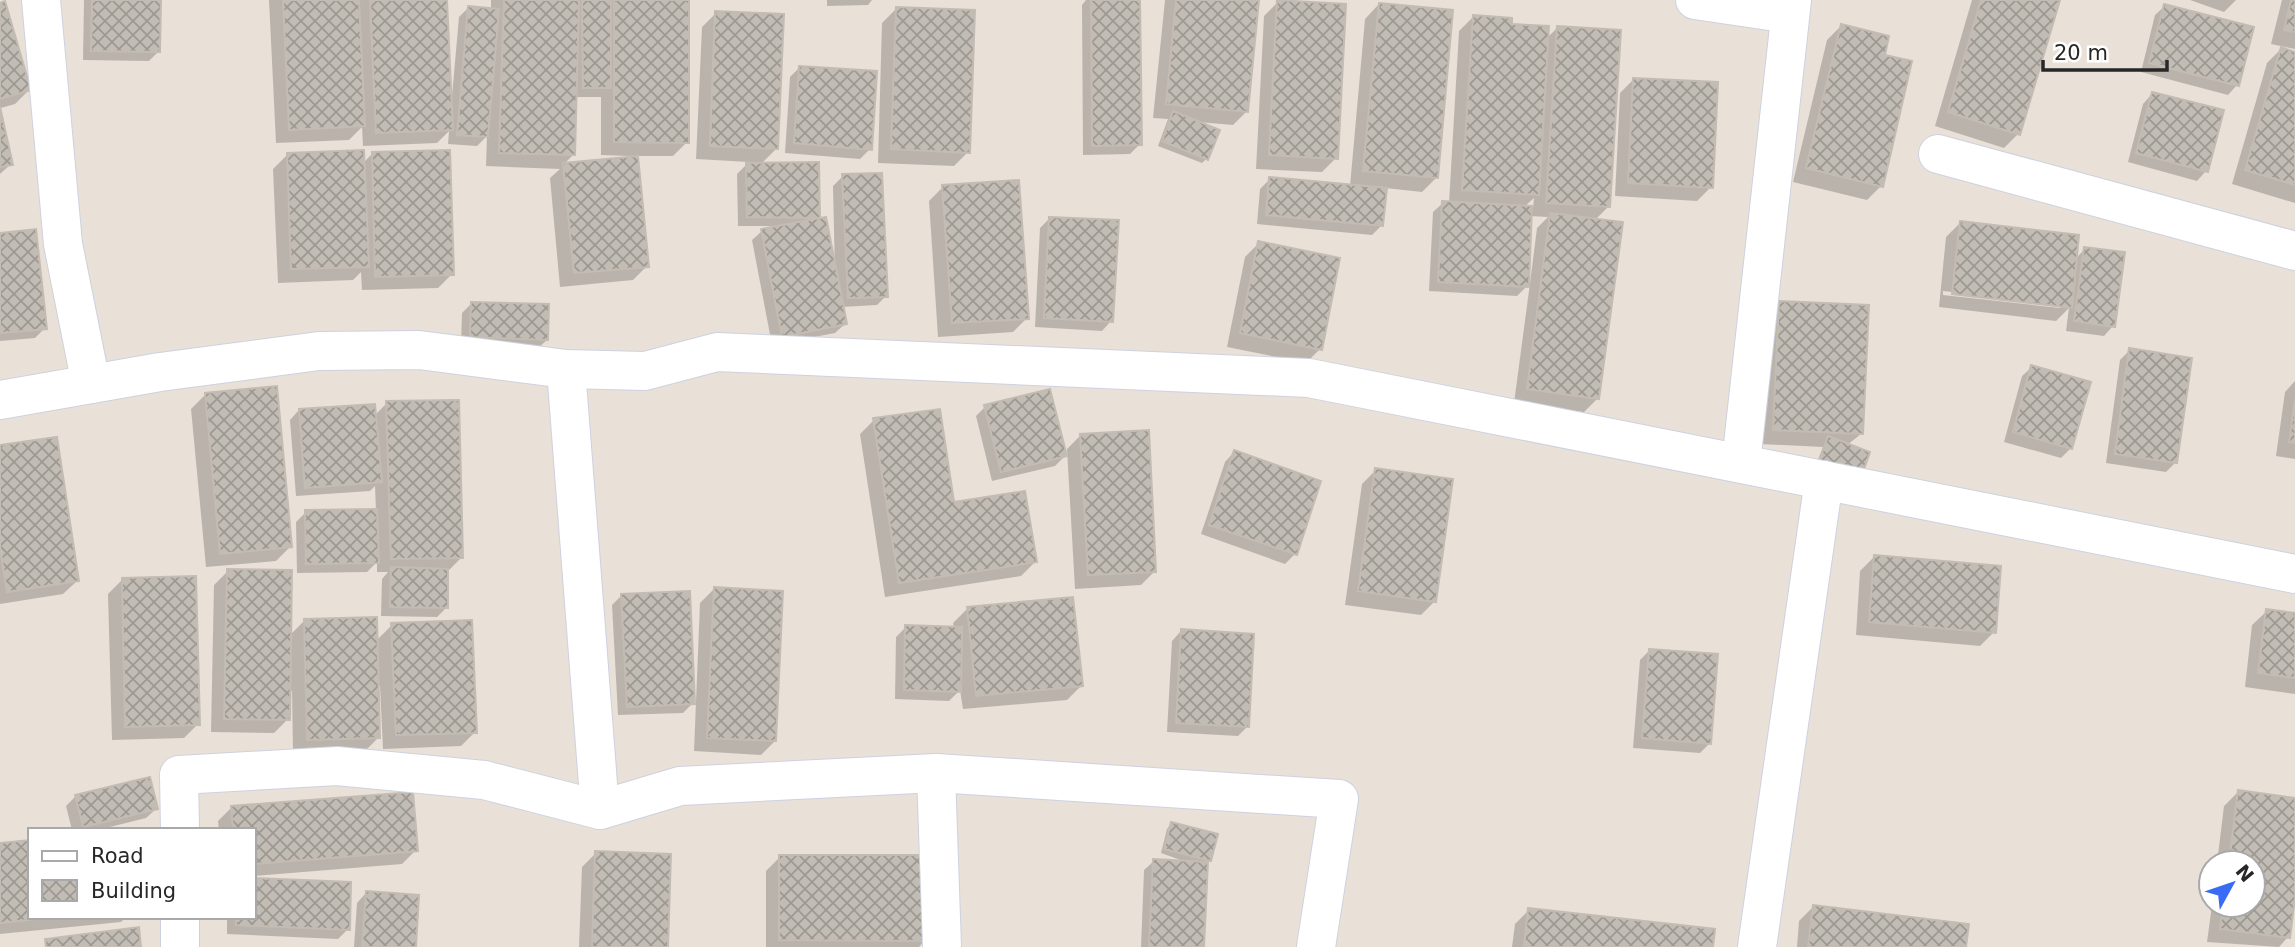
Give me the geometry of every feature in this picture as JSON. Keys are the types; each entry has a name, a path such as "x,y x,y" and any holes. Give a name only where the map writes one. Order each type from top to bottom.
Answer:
{"street":[{"path":"41,0 63,244 91,384"},
{"path":"1695,0 1791,7 1741,463"},
{"path":"1938,155 2295,251"},
{"path":"0,400 319,351 419,349 566,369 645,370 717,352 1309,377 2295,574"},
{"path":"566,369 600,810"},
{"path":"1757,947 1824,480"},
{"path":"180,828 179,775 337,766 484,780 600,810 680,786 936,773 1339,799 1316,947"},
{"path":"936,773 942,947"},
{"path":"180,919 180,947"}],"building":[{"path":"92,0 161,0 160,52 91,51"},
{"path":"283,0 359,0 365,126 289,130"},
{"path":"370,0 447,0 453,130 376,133"},
{"path":"504,0 579,0 575,155 499,153"},
{"path":"582,0 611,0 611,88 583,88"},
{"path":"614,0 689,0 689,143 614,142"},
{"path":"1091,0 1140,0 1142,145 1092,146"},
{"path":"1176,0 1259,0 1248,112 1166,104"},
{"path":"1277,0 1346,4 1338,159 1269,155"},
{"path":"1981,0 2060,0 2020,135 1948,112"},
{"path":"2291,0 2295,0 2295,32 2284,30"},
{"path":"5,1 31,90 0,99 0,3"},
{"path":"1379,3 1453,10 1438,178 1363,171"},
{"path":"2164,4 2254,27 2239,86 2149,63"},
{"path":"468,6 499,9 488,137 457,135"},
{"path":"896,7 975,10 970,153 891,149"},
{"path":"715,11 784,14 778,149 710,146"},
{"path":"1473,15 1512,18 1512,24 1549,26 1539,195 1462,190"},
{"path":"1841,24 1889,36 1885,55 1912,61 1883,187 1806,168"},
{"path":"1557,26 1621,30 1610,207 1546,203"},
{"path":"2281,47 2295,52 2295,185 2245,170"},
{"path":"799,66 877,71 872,150 794,143"},
{"path":"1633,78 1718,82 1713,188 1628,183"},
{"path":"2152,92 2224,110 2208,172 2136,153"},
{"path":"0,107 13,165 0,167"},
{"path":"1173,111 1220,130 1208,160 1162,141"},
{"path":"364,150 369,267 291,269 287,153"},
{"path":"450,150 454,275 375,277 372,152"},
{"path":"638,156 649,267 574,273 563,163"},
{"path":"819,162 820,218 747,217 746,163"},
{"path":"882,173 888,297 848,298 842,174"},
{"path":"1269,177 1387,188 1383,226 1266,215"},
{"path":"1019,180 1029,319 952,323 942,185"},
{"path":"1442,201 1532,206 1529,287 1438,282"},
{"path":"1550,213 1623,222 1599,399 1527,389"},
{"path":"826,217 847,324 782,337 761,229"},
{"path":"1049,217 1119,220 1113,322 1044,318"},
{"path":"1960,221 2079,235 2072,308 1952,294"},
{"path":"36,229 47,329 0,333 0,233"},
{"path":"1258,241 1340,258 1322,350 1240,333"},
{"path":"2084,247 2125,252 2115,327 2074,321"},
{"path":"1779,301 1869,305 1863,434 1773,430"},
{"path":"471,302 549,304 548,340 470,337"},
{"path":"2129,348 2192,358 2177,463 2115,454"},
{"path":"2031,365 2091,382 2072,449 2013,432"},
{"path":"277,386 292,547 220,554 205,393"},
{"path":"1050,389 1067,456 1001,472 984,405"},
{"path":"2295,399 2295,443 2289,442"},
{"path":"459,400 463,558 391,559 386,401"},
{"path":"375,404 382,482 305,488 299,409"},
{"path":"940,409 954,502 1025,491 1037,562 899,583 873,418"},
{"path":"1149,430 1156,572 1088,575 1080,434"},
{"path":"1828,436 1870,452 1859,483 1817,467"},
{"path":"57,437 79,581 7,592 0,547 0,445"},
{"path":"1234,450 1321,481 1297,555 1209,525"},
{"path":"1375,468 1453,479 1436,602 1358,591"},
{"path":"377,509 379,563 306,564 305,510"},
{"path":"1874,555 2001,566 1996,633 1869,622"},
{"path":"391,567 448,569 448,608 390,607"},
{"path":"227,569 292,570 290,720 224,719"},
{"path":"196,576 200,725 125,727 122,578"},
{"path":"714,587 783,591 776,741 707,738"},
{"path":"690,591 695,704 627,707 621,594"},
{"path":"1073,597 1083,686 976,696 967,607"},
{"path":"2266,609 2295,613 2295,678 2258,673"},
{"path":"377,617 380,738 307,740 304,619"},
{"path":"472,620 477,733 396,735 391,623"},
{"path":"905,625 962,627 961,692 904,690"},
{"path":"1181,629 1254,634 1249,727 1176,723"},
{"path":"1649,649 1718,654 1711,744 1642,738"},
{"path":"150,777 158,809 83,827 75,795"},
{"path":"2238,790 2295,798 2295,898 2290,938 2220,929 2221,919 2267,919 2267,849 2231,849"},
{"path":"413,792 418,851 256,864 256,828 233,828 231,806"},
{"path":"1171,822 1218,834 1211,861 1164,849"},
{"path":"28,840 28,919 36,919 0,923 0,843"},
{"path":"595,851 671,854 668,947 592,947"},
{"path":"779,855 927,855 927,941 779,940"},
{"path":"1153,859 1208,862 1204,947 1149,947"},
{"path":"256,878 351,882 350,930 236,925 236,919 256,919"},
{"path":"366,891 419,895 416,947 362,947"},
{"path":"1813,905 1969,924 1966,947 1808,947"},
{"path":"1528,908 1715,929 1713,947 1524,947"},
{"path":"139,927 141,947 46,947 45,939"}]}
